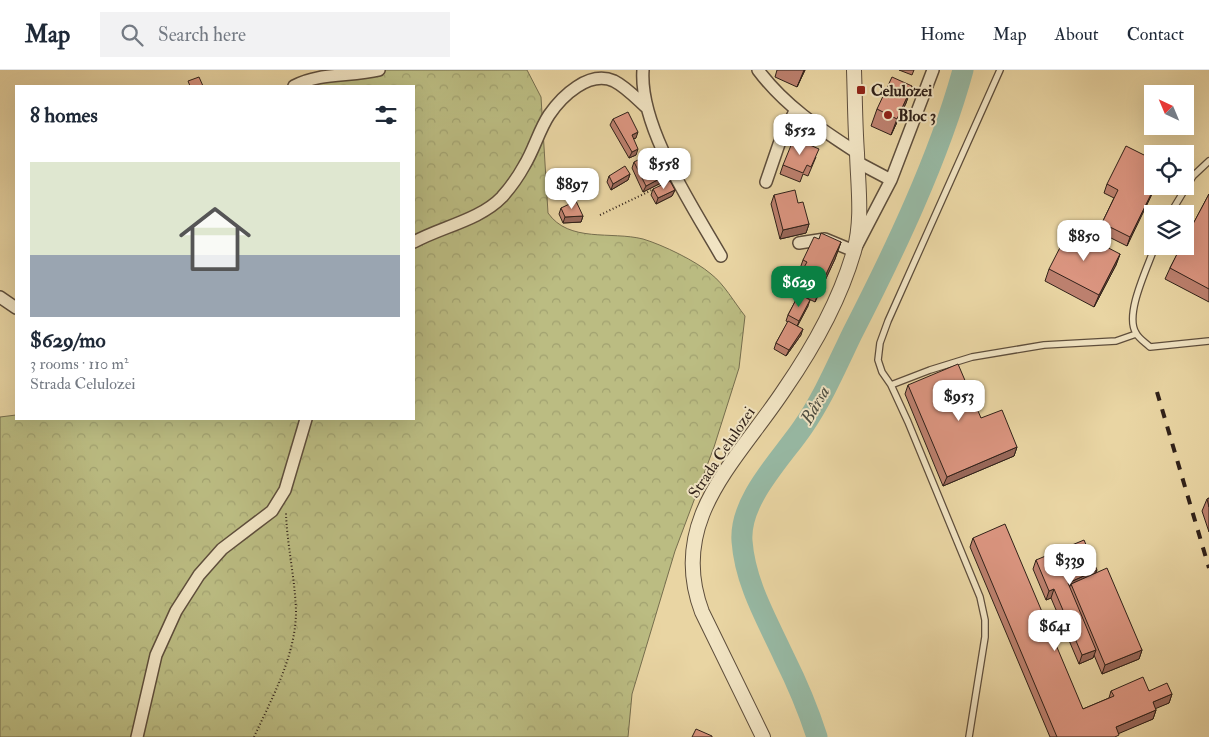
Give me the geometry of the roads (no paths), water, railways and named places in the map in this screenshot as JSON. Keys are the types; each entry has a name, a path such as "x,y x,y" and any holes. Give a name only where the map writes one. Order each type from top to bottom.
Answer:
{"street":[{"path":"296,85 302,81 333,75 379,70"},
{"path":"643,70 644,100 647,108 678,178 721,256"},
{"name":"Strada Celulozei","path":"854,70 859,213 854,251"},
{"name":"Strada Celulozei","path":"763,737 696,596 691,558 694,539 700,517 712,494 785,389 813,344 833,305 854,251 891,180 933,70"},
{"path":"762,72 795,111 891,180"},
{"path":"415,242 479,212 500,199 524,167 548,116 564,97 579,84 590,79 602,77 614,81 647,108"},
{"path":"766,182 779,144 795,111"},
{"path":"799,243 825,239 854,251"},
{"path":"0,297 15,307"},
{"path":"137,737 156,655 176,611 199,575 222,549 272,511 285,490 306,420"}],"lane":[{"path":"969,737 985,638 985,620 972,578 892,385 882,372 878,360 880,343 892,312 1000,70"},
{"path":"1175,205 1193,176 1209,160"},
{"path":"1152,255 1136,298 1132,321 1136,334 1150,347 1209,341"},
{"path":"892,385 930,370 972,357 1044,346 1116,341 1136,334"}],"waterway":[{"name":"Bârsa","path":"817,737 798,686 764,615 747,572 742,541 743,526 747,510 754,495 817,405 884,271 928,171 963,70"}],"railway":[{"path":"1157,392 1209,568"}],"place":[{"name":"Celulozei","path":"861,90"},
{"name":"Bloc 3","path":"888,115"}]}
